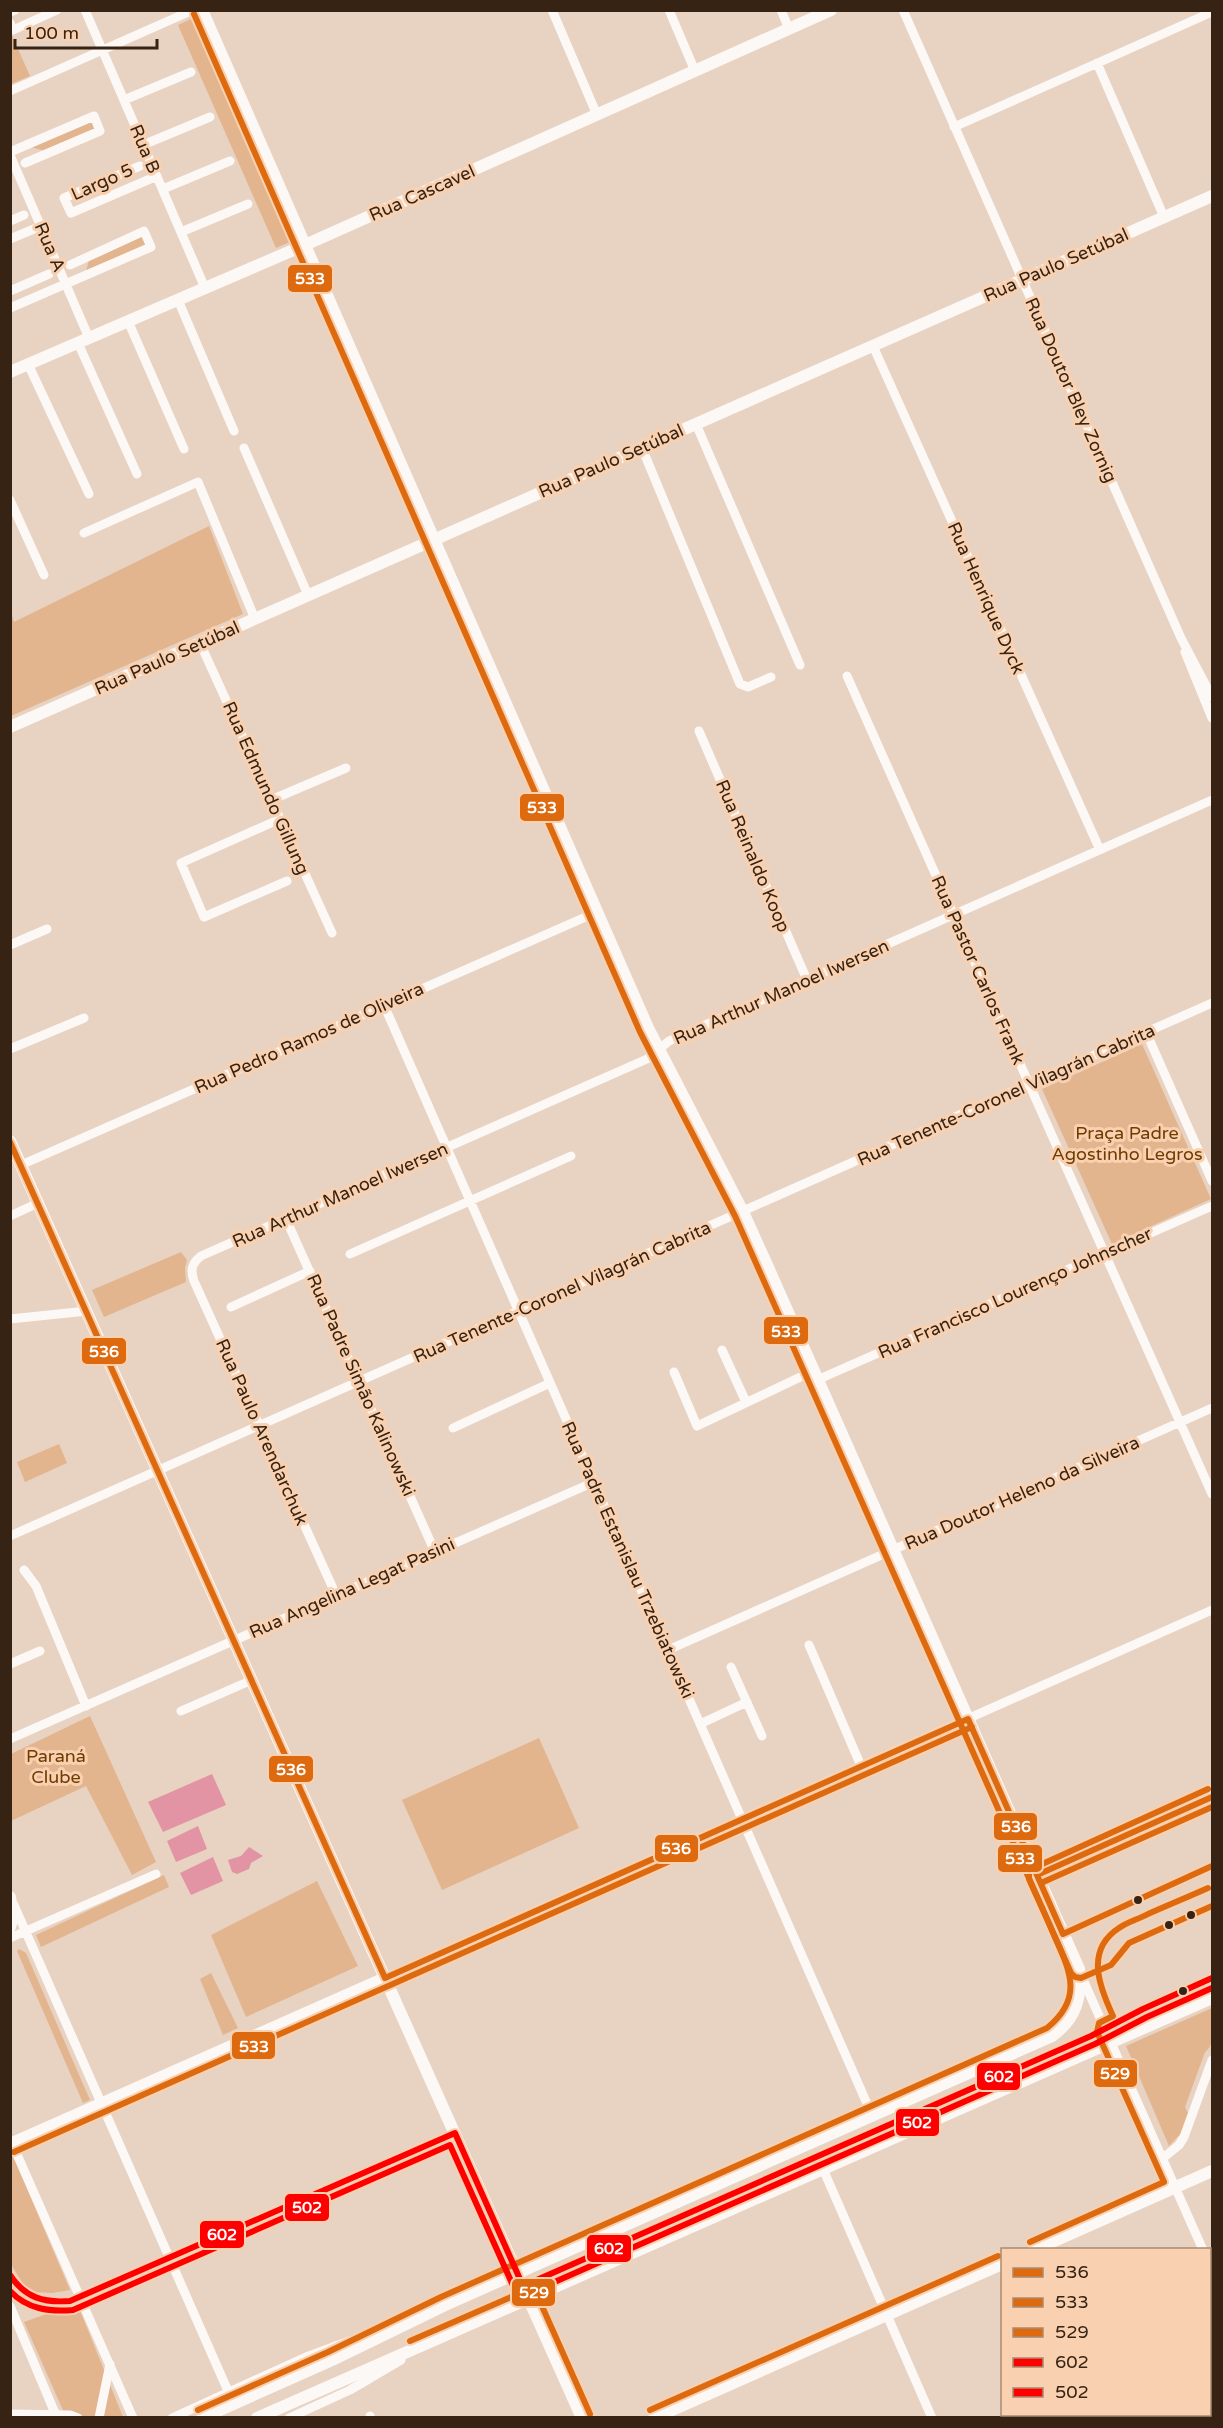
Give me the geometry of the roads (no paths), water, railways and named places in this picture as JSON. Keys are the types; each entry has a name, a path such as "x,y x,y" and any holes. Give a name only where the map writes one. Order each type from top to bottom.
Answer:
{"main road":[{"path":"202,10 658,1050 743,1212 1079,1969 1080,1985 1075,2010 1066,2024 1052,2036 517,2272 332,2360 202,2418"},
{"name":"Rua Cascavel","path":"10,372 305,245 831,10"},
{"name":"Rua Paulo Setúbal","path":"10,727 1212,196"},
{"path":"10,1141 582,2418"},
{"path":"1037,1875 1212,1797"},
{"path":"10,1927 13,1916 11,1898"},
{"path":"11,2142 385,1978"},
{"path":"258,2418 1212,1998"},
{"path":"1039,2248 1212,2171"},
{"path":"654,2418 1001,2264"}],"street":[{"path":"10,12 15,10"},
{"path":"10,24 13,30 57,10"},
{"name":"Rua B","path":"85,10 205,288"},
{"path":"10,91 194,10"},
{"path":"552,10 597,115"},
{"path":"669,10 695,71"},
{"path":"781,10 789,29"},
{"name":"Rua Doutor Bley Zornig","path":"903,10 1181,638 1212,697"},
{"path":"954,127 1212,12"},
{"path":"1097,63 1164,217"},
{"path":"124,100 191,72"},
{"path":"10,154 94,116 100,131 17,167"},
{"path":"143,145 210,117"},
{"path":"22,147 45,155"},
{"name":"Rua A","path":"10,154 66,284 83,340 137,474"},
{"path":"163,189 230,161"},
{"name":"Largo 5","path":"140,166 64,198 71,213 157,176"},
{"path":"120,174 139,183"},
{"path":"181,232 248,204"},
{"path":"10,221 24,215"},
{"path":"10,239 40,226"},
{"path":"10,227 22,234"},
{"path":"10,308 151,247 144,231 70,265"},
{"path":"80,277 84,258"},
{"path":"10,291 49,274"},
{"path":"36,280 52,290"},
{"path":"178,300 234,431"},
{"path":"128,321 184,449"},
{"name":"Rua Henrique Dyck","path":"873,346 1100,850"},
{"path":"28,364 88,494"},
{"path":"696,424 800,665"},
{"path":"244,448 308,595"},
{"path":"642,448 740,684 748,687 771,677"},
{"path":"84,532 198,482 255,619"},
{"path":"10,500 44,575"},
{"name":"Rua Doutor Bley Zornig","path":"1181,638 1191,671 1212,718"},
{"name":"Rua Edmundo Gillung","path":"200,643 332,933"},
{"name":"Rua Pastor Carlos Frank","path":"847,676 1212,1494"},
{"name":"Rua Reinaldo Koop","path":"699,731 807,980"},
{"path":"271,800 346,768"},
{"name":"Rua Arthur Manoel Iwersen","path":"192,1268 201,1256 647,1059 669,1041 1212,800"},
{"path":"280,819 181,862 204,917 287,881"},
{"name":"Rua Pedro Ramos de Oliveira","path":"21,1165 597,912"},
{"path":"10,945 46,929"},
{"name":"Rua Tenente-Coronel Vilagrán Cabrita","path":"10,1536 1212,1003"},
{"name":"Rua Padre Estanislau Trzebiatowski","path":"384,1005 872,2115"},
{"path":"10,1049 84,1018"},
{"path":"1146,1032 1212,1180"},
{"path":"350,1254 571,1156"},
{"path":"10,1216 38,1203"},
{"name":"Rua Francisco Lourenço Johnscher","path":"674,1372 697,1426 746,1402 815,1376 1212,1206"},
{"name":"Rua Padre Simão Kalinowski","path":"286,1219 435,1552"},
{"name":"Rua Paulo Arendarchuk","path":"192,1268 194,1281 336,1595"},
{"path":"231,1307 310,1271"},
{"path":"10,1319 87,1311"},
{"path":"723,1350 746,1402"},
{"path":"453,1428 550,1383"},
{"name":"Rua Doutor Heleno da Silveira","path":"668,1650 1212,1408"},
{"name":"Rua Angelina Legat Pasini","path":"10,1739 594,1482"},
{"path":"24,1570 36,1586 86,1706"},
{"path":"385,1978 1212,1610"},
{"path":"809,1645 861,1766"},
{"path":"10,1664 40,1651"},
{"path":"731,1667 762,1736"},
{"path":"181,1711 252,1680"},
{"path":"700,1724 747,1702"},
{"path":"10,1938 156,1874"},
{"path":"11,1898 228,2391"},
{"path":"1079,1969 1202,2248"},
{"path":"1163,2158 1179,2145 1184,2137 1212,2060"},
{"path":"81,2297 455,2133"},
{"path":"11,2142 133,2418"},
{"path":"823,2169 932,2418"},
{"path":"172,2418 306,2357 445,2305"},
{"path":"10,2306 14,2326 57,2416"},
{"path":"289,2418 350,2390 434,2341"},
{"path":"99,2418 110,2364"},
{"path":"10,2414 78,2418"},
{"path":"10,2414 14,2418"}],"park label":[{"name":"Praça Padre Agostinho Legros","path":"1127,1143"},
{"name":"Paraná Clube","path":"56,1766"}]}
